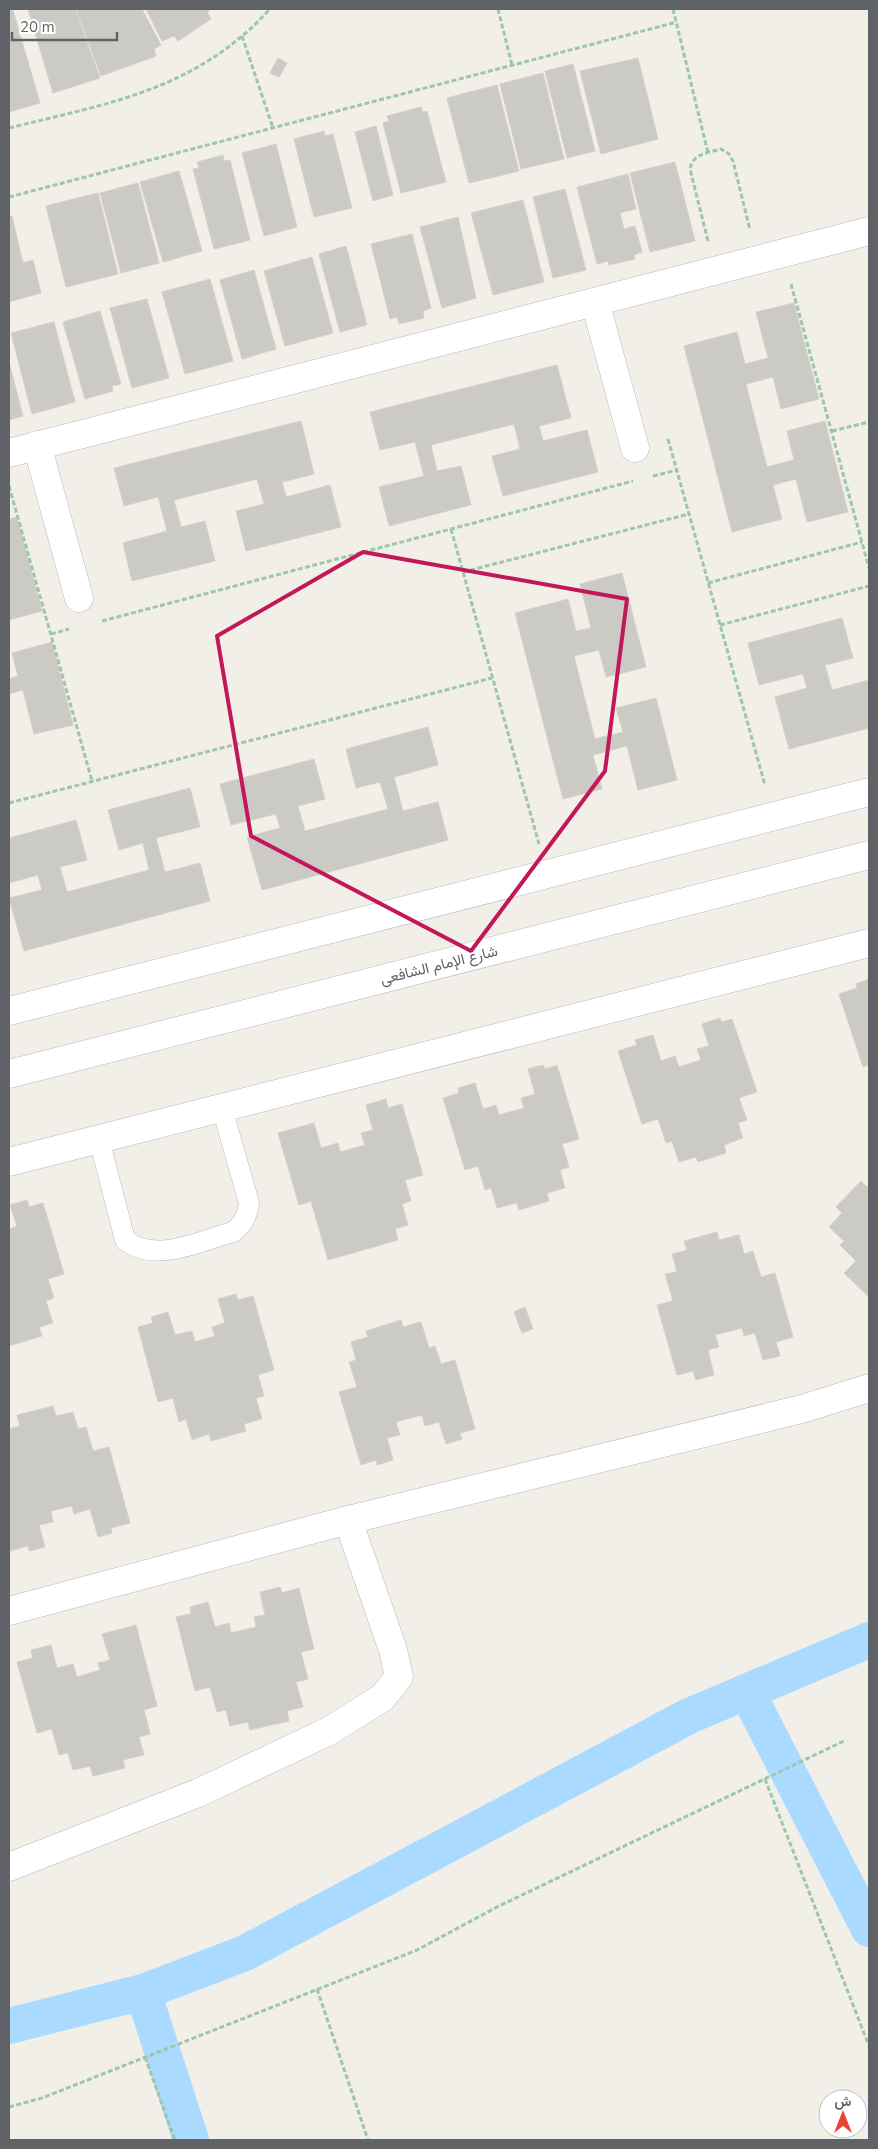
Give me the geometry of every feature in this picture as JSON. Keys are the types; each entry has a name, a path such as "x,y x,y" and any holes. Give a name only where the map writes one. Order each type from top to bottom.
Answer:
{"street":[{"path":"9,453 869,231"},
{"path":"595,302 636,448"},
{"path":"37,445 79,598"},
{"path":"9,1011 869,792"},
{"name":"شارع الإمام الشافعى","path":"9,1074 869,855"},
{"path":"9,1162 869,943"},
{"path":"9,1611 348,1520 802,1410 869,1388"},
{"path":"9,1868 198,1793 329,1731 382,1698 400,1677 393,1650 348,1520"}],"lane":[{"path":"99,1139 125,1240 136,1248 161,1252 234,1232 242,1225 247,1215 249,1203 222,1108"}],"path":[{"path":"9,128 142,94 174,81 204,64 242,36 270,9"},
{"path":"498,9 512,65"},
{"path":"674,9 708,153"},
{"path":"9,197 677,22"},
{"path":"242,36 273,128"},
{"path":"716,271 690,169 694,158 721,149 731,158 757,260"},
{"path":"783,253 869,568"},
{"path":"832,431 869,422"},
{"path":"666,433 774,817"},
{"path":"644,478 677,470"},
{"path":"96,622 635,481"},
{"path":"9,486 92,781"},
{"path":"462,572 689,514"},
{"path":"451,529 547,874"},
{"path":"708,582 862,542"},
{"path":"720,625 869,586"},
{"path":"51,634 78,627"},
{"path":"9,803 492,678"},
{"path":"9,2107 42,2098 417,1950 506,1903 846,1740"},
{"path":"765,1779 869,2046"},
{"path":"317,1990 368,2140"},
{"path":"145,2057 175,2140"}],"highlighted area":[{"path":"363,552 627,599 605,771 471,951 251,836 217,636"}],"building":[{"path":"28,9 75,9 100,78 53,93"},
{"path":"76,9 142,9 161,45 154,49 156,56 101,76"},
{"path":"146,9 211,9 207,12 211,19 178,41 174,36 162,41"},
{"path":"13,10 40,103 9,112 9,11"},
{"path":"278,58 287,63 279,77 270,73"},
{"path":"638,58 658,139 601,154 580,71"},
{"path":"573,64 595,151 567,158 545,71"},
{"path":"543,73 564,159 521,169 500,84"},
{"path":"497,85 519,171 469,183 447,98"},
{"path":"421,107 423,112 427,111 446,182 401,193 383,123 389,121 387,116"},
{"path":"376,126 393,195 373,201 355,132"},
{"path":"324,131 325,136 333,134 352,208 314,217 294,139"},
{"path":"276,144 297,227 264,236 242,153"},
{"path":"223,155 224,161 230,160 250,240 214,249 193,169 199,168 197,162"},
{"path":"675,162 695,241 650,252 630,173"},
{"path":"179,171 202,251 163,262 140,182"},
{"path":"628,174 636,209 620,213 624,229 635,226 642,252 634,255 635,259 609,265 608,261 597,264 577,187"},
{"path":"138,183 159,263 121,273 100,193"},
{"path":"565,189 586,270 553,278 533,197"},
{"path":"98,193 118,274 66,287 46,206"},
{"path":"523,200 544,282 493,295 471,213"},
{"path":"12,216 23,263 33,260 41,293 9,302 9,217"},
{"path":"458,217 476,298 442,308 420,227"},
{"path":"412,234 431,308 423,311 424,318 399,324 397,317 390,319 371,244"},
{"path":"346,246 367,325 340,332 319,254"},
{"path":"312,257 333,333 285,346 264,271"},
{"path":"254,270 276,349 242,359 220,280"},
{"path":"210,279 233,361 185,374 162,292"},
{"path":"147,299 169,378 132,388 110,308"},
{"path":"794,303 819,399 781,409 773,377 746,384 767,467 794,460 787,431 825,421 848,512 807,522 796,479 773,485 782,519 732,532 684,346 737,332 745,364 768,358 756,312"},
{"path":"100,311 121,384 112,386 113,391 85,399 63,322"},
{"path":"54,322 75,402 32,414 11,333"},
{"path":"9,362 23,416 9,420"},
{"path":"557,365 571,418 539,426 543,441 587,430 598,472 503,496 492,456 520,449 514,424 431,445 437,471 461,466 471,505 389,526 379,487 424,476 415,442 380,450 370,412"},
{"path":"301,421 314,474 282,482 286,497 330,485 341,527 246,551 236,511 264,504 257,479 174,500 181,527 205,521 215,561 132,581 123,543 167,531 158,497 124,506 114,468"},
{"path":"17,517 42,611 9,620 9,519"},
{"path":"622,573 646,667 606,677 599,650 574,656 595,739 623,732 616,708 656,698 677,780 638,790 627,746 593,755 602,789 563,799 515,613 568,599 576,631 591,628 580,584"},
{"path":"842,618 853,658 825,665 832,690 869,680 869,728 789,749 775,697 807,688 803,674 759,685 748,643"},
{"path":"52,642 73,725 34,734 23,690 9,694 9,679 18,676 12,653"},
{"path":"428,727 438,765 394,777 403,811 438,802 448,840 262,890 247,837 280,828 276,814 231,825 220,784 314,759 325,799 298,806 305,831 388,809 380,782 356,788 346,749"},
{"path":"190,788 200,827 156,838 165,872 200,863 210,901 24,951 9,898 42,890 38,875 9,883 9,838 76,820 87,860 60,867 67,892 149,870 143,843 119,850 108,810"},
{"path":"869,979 869,1065 863,1067 839,994 857,988 856,984"},
{"path":"720,1018 722,1022 732,1019 757,1092 739,1098 747,1120 738,1123 743,1138 724,1145 726,1153 698,1162 696,1157 679,1162 672,1141 666,1143 658,1119 642,1124 618,1051 637,1045 635,1040 653,1035 661,1061 675,1056 679,1067 701,1060 697,1049 709,1046 702,1024"},
{"path":"543,1065 545,1069 557,1065 579,1139 562,1144 569,1167 560,1170 565,1188 547,1193 549,1201 519,1210 517,1203 497,1208 491,1188 485,1190 478,1166 465,1170 443,1098 459,1093 458,1088 475,1083 483,1109 496,1105 499,1115 524,1108 521,1098 535,1094 528,1069"},
{"path":"386,1099 388,1108 402,1104 423,1175 405,1180 411,1201 402,1204 408,1225 395,1229 398,1240 328,1260 311,1201 299,1205 278,1133 314,1123 321,1148 338,1143 340,1152 365,1145 361,1133 373,1130 366,1105"},
{"path":"861,1181 867,1187 869,1185 869,1297 844,1273 856,1261 840,1245 844,1241 829,1227 842,1213 836,1207"},
{"path":"27,1200 29,1207 43,1203 64,1274 48,1279 54,1298 46,1301 53,1323 39,1327 42,1336 9,1346 9,1229 17,1226 10,1205"},
{"path":"717,1232 719,1240 739,1235 744,1254 753,1251 761,1277 775,1273 793,1337 776,1342 780,1356 763,1360 755,1333 744,1336 742,1328 715,1335 719,1347 708,1350 714,1375 696,1380 693,1371 677,1375 657,1305 673,1301 665,1274 677,1272 672,1254 687,1250 684,1241"},
{"path":"236,1294 238,1300 253,1296 274,1370 258,1375 264,1396 256,1398 262,1419 244,1424 246,1431 211,1441 209,1434 192,1440 186,1419 179,1422 173,1398 158,1402 138,1327 153,1323 151,1317 168,1312 175,1335 192,1331 195,1342 215,1336 212,1327 225,1323 218,1299"},
{"path":"525,1307 533,1329 522,1333 514,1312"},
{"path":"401,1320 403,1327 421,1322 429,1348 435,1346 441,1364 455,1360 475,1429 460,1433 462,1439 446,1444 439,1422 425,1426 422,1415 396,1422 400,1435 387,1438 393,1460 377,1465 376,1460 361,1465 339,1392 357,1387 349,1362 356,1360 351,1342 368,1337 366,1331"},
{"path":"53,1406 56,1416 73,1412 78,1429 86,1427 93,1451 109,1447 130,1523 111,1528 112,1533 98,1537 90,1509 74,1514 72,1506 51,1511 53,1522 39,1525 45,1547 29,1551 28,1546 10,1551 9,1429 20,1426 17,1415"},
{"path":"280,1587 282,1593 299,1588 314,1649 301,1652 308,1679 296,1682 303,1707 287,1711 289,1721 250,1730 248,1722 230,1726 226,1710 217,1712 210,1687 195,1691 176,1617 191,1614 190,1607 208,1602 215,1627 229,1623 231,1633 256,1627 254,1617 265,1615 260,1592"},
{"path":"136,1625 157,1706 144,1710 150,1734 139,1737 144,1755 123,1760 125,1768 93,1776 90,1766 73,1770 68,1753 59,1755 52,1729 37,1733 17,1662 33,1658 31,1650 51,1645 57,1668 73,1664 77,1677 100,1670 98,1663 110,1660 102,1634"}],"waterway":[{"path":"9,2026 143,1992 245,1953 689,1716 869,1640"},
{"path":"747,1692 869,1929"},
{"path":"143,1992 191,2140"}]}
